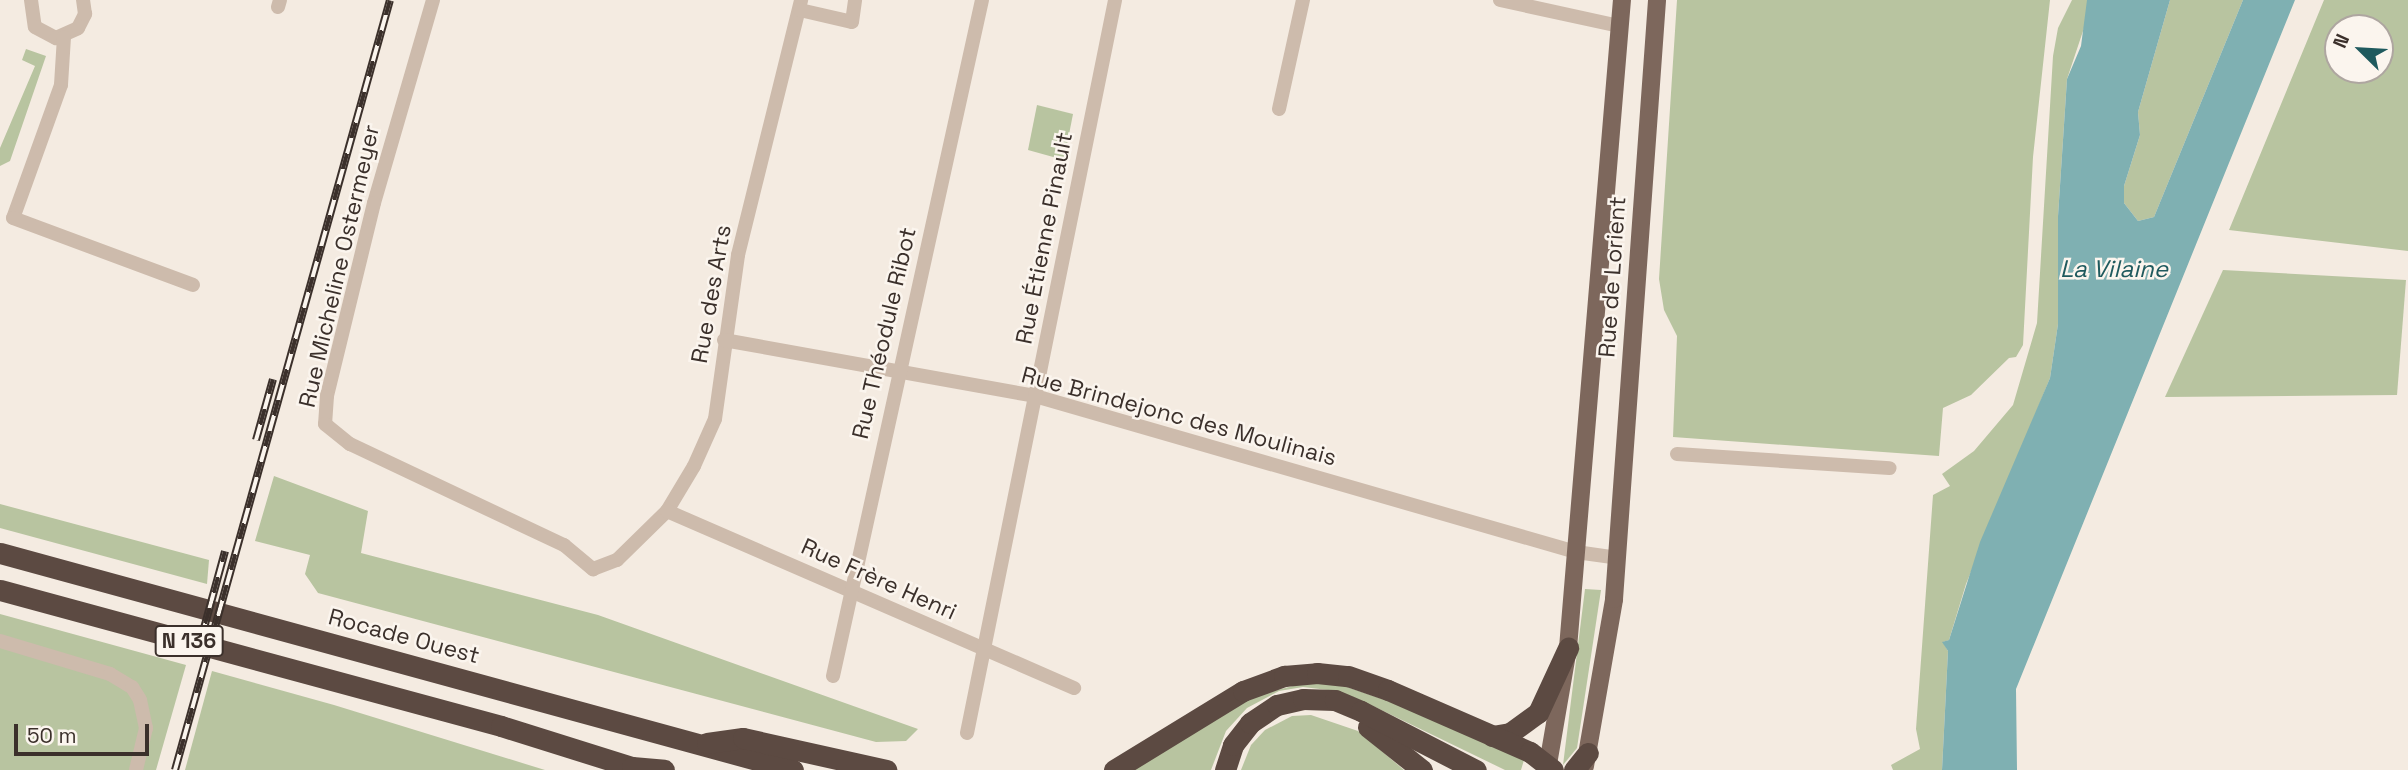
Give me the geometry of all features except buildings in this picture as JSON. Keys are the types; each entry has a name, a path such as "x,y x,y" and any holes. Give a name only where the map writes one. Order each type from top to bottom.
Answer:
{"highway":[{"name":"Rocade Ouest","path":"0,553 793,770"},
{"name":"N 136","path":"0,590 489,723 633,768 663,770"},
{"path":"1492,736 1510,733 1538,713 1568,648"},
{"path":"1114,770 1244,691 1300,673 1365,681 1492,736 1549,767"},
{"path":"1225,770 1233,745 1261,715 1293,701 1335,700 1476,770"},
{"path":"1324,701 1376,732 1422,770"},
{"path":"701,744 743,738 886,770"},
{"path":"1574,770 1586,762"}],"main road":[{"name":"Rue de Lorient","path":"1549,767 1568,648 1622,0"},
{"name":"Rue de Lorient","path":"1586,762 1618,558 1657,0"}],"street":[{"path":"31,0 35,26 48,36 64,37 83,21 83,0"},
{"name":"Rue Micheline Ostermeyer","path":"433,0 374,203 327,396 325,424 350,444 564,545 593,569 617,560"},
{"name":"Rue des Arts","path":"617,560 667,511 694,466 715,419 738,255 801,5 852,22 855,0"},
{"name":"Rue Théodule Ribot","path":"833,676 897,374 982,0"},
{"name":"Rue Étienne Pinault","path":"967,733 1115,0"},
{"path":"1279,109 1303,0"},
{"path":"1500,0 1619,26"},
{"path":"64,37 61,86 7,217 193,285"},
{"name":"Rue Brindejonc des Moulinais","path":"724,340 897,374 1035,396 1576,552"},
{"path":"1677,454 1890,468"},
{"name":"Rue Frère Henri","path":"667,511 1074,688"},
{"path":"1576,552 1618,558"},
{"path":"0,641 110,674 132,687 140,699 146,728 136,770"}],"green space":[{"path":"1677,0 2050,0 2033,157 2023,345 2016,357 2009,358 1971,395 1943,408 1939,456 1673,437 1677,336 1664,310 1659,279"},
{"path":"2072,0 2087,0 2087,19 2067,79 2058,216 2058,324 2050,378 1966,584 1949,640 1943,642 1948,651 1942,770 1893,770 1891,765 1920,749 1916,729 1933,495 1950,486 1942,474 1974,451 2013,405 2037,323 2053,56 2058,28"},
{"path":"2170,0 2243,0 2154,217 2138,221 2124,203 2124,186 2140,135 2138,112"},
{"path":"2324,0 2408,0 2408,251 2229,230"},
{"path":"26,49 46,56 10,161 0,166 0,148 35,66 22,60"},
{"path":"1037,105 1073,114 1064,160 1028,150"},
{"path":"2223,270 2406,280 2397,395 2165,397"},
{"path":"274,476 368,511 361,553 598,615 918,729 906,741 876,742 318,593 305,574 310,555 255,541"},
{"path":"0,504 209,560 207,584 0,528"},
{"path":"1585,589 1601,590 1577,748 1563,765"},
{"path":"0,614 186,665 156,770 0,770"},
{"path":"212,671 334,705 545,770 185,770"},
{"path":"1309,682 1341,685 1391,702 1524,760 1521,770 1505,770 1373,706 1328,690 1303,687 1279,691 1247,708 1226,731 1211,770 1128,770 1253,696"},
{"path":"1311,715 1358,731 1404,770 1241,770 1251,745 1265,730 1292,716"}],"water":[{"name":"La Vilaine","path":"2087,0 2170,0 2138,112 2140,135 2124,186 2124,203 2138,221 2154,217 2243,0 2295,0 2016,689 2017,770 1942,770 1948,651 1942,642 1949,640 1980,542 2050,378 2058,324 2058,216 2067,79 2081,46"}],"railway":[{"path":"175,770 390,0"},
{"path":"256,440 273,379"},
{"path":"201,639 225,551"}]}
